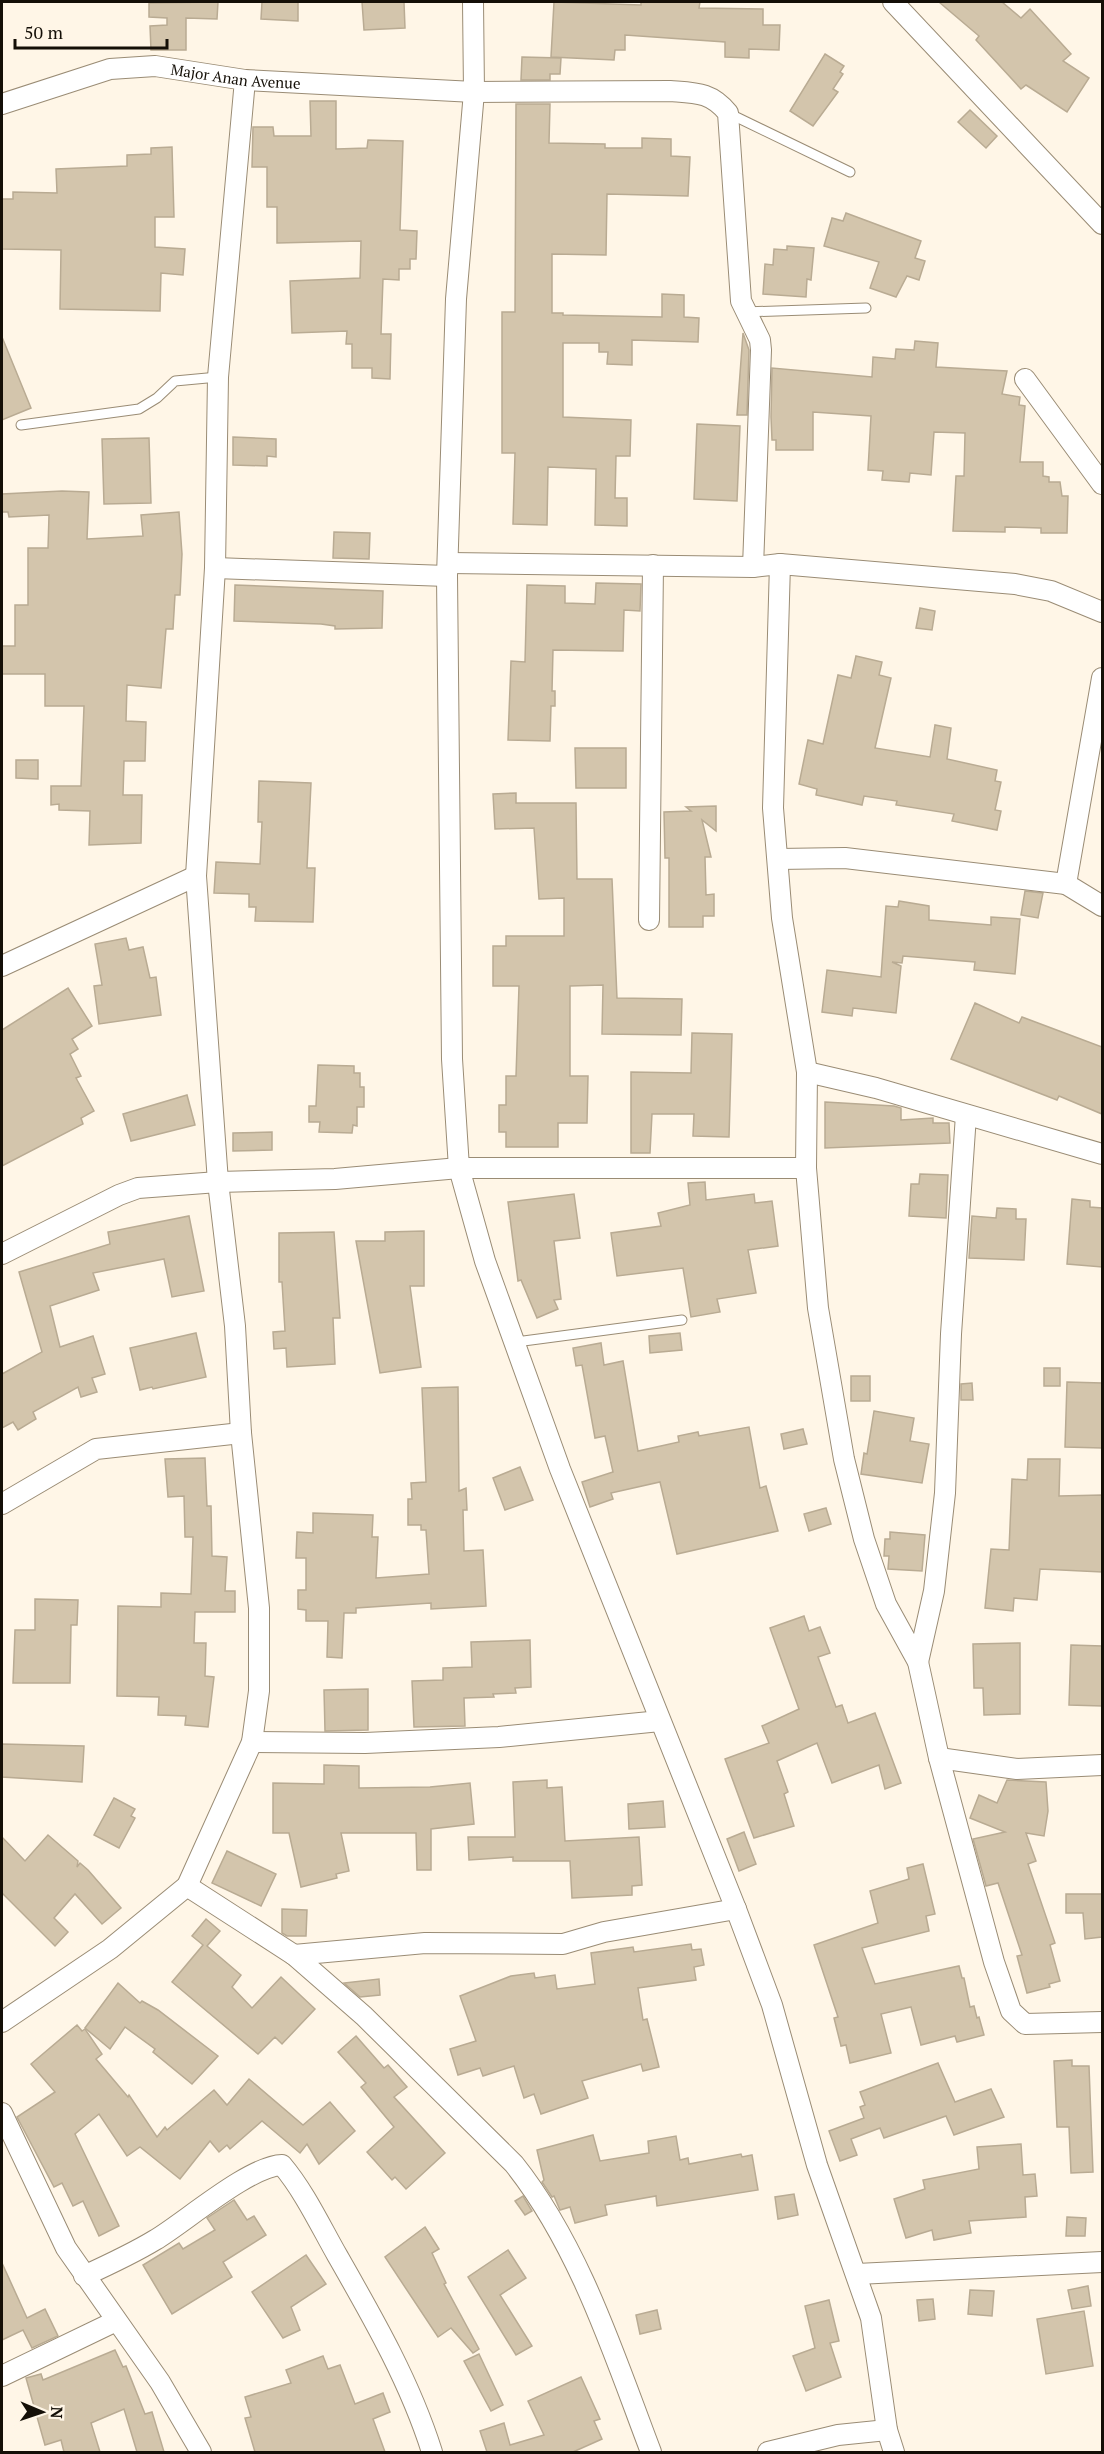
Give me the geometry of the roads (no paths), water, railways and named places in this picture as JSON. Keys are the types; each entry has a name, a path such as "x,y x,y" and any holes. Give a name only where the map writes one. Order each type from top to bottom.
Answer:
{"street":[{"path":"473,2 474,92 456,299 448,570 452,1059 459,1168 485,1261 560,1469 736,1909 772,2005 818,2165 871,2319 887,2430 894,2452"},
{"path":"893,2 1102,224"},
{"name":"Major Anan Avenue","path":"2,104 110,69 155,66 245,80 474,92 670,91 702,93 718,101 728,113"},
{"path":"2,2022 110,1949 186,1886 252,1742 259,1691 259,1608 241,1433 235,1326 218,1182 196,876 215,568 218,377 245,80"},
{"path":"728,113 741,301 760,340 761,350 753,567"},
{"path":"1025,379 1102,484"},
{"path":"215,568 448,570 653,565 753,567 780,564 1016,584 1051,591 1102,612"},
{"path":"780,564 773,808 782,918 807,1072 806,1168 818,1308 844,1459 864,1539 886,1604 918,1662 939,1758 981,1917 1011,2011 1025,2024 1102,2022"},
{"path":"649,920 653,565"},
{"path":"1066,884 1102,678"},
{"path":"777,859 845,858 1066,884 1102,906"},
{"path":"2,966 196,876"},
{"path":"807,1072 966,1114 1102,1154"},
{"path":"918,1662 934,1591 945,1493 951,1334 966,1114"},
{"path":"2,1254 119,1195 138,1188 218,1182 335,1179 459,1168 806,1168"},
{"path":"2,1504 96,1449 241,1433"},
{"path":"252,1742 365,1743 488,1737 660,1721"},
{"path":"939,1758 1017,1768 1102,1764"},
{"path":"186,1886 294,1955 364,2016 514,2164 536,2191 576,2268 611,2348 651,2452"},
{"path":"294,1955 425,1943 563,1944 604,1932 736,1909"},
{"path":"2,2113 66,2248 84,2277 160,2382 201,2452"},
{"path":"84,2277 155,2240 214,2197 268,2168 282,2165 325,2233 380,2332 422,2419 432,2452"},
{"path":"857,2274 1102,2262"},
{"path":"2,2376 116,2321"},
{"path":"768,2452 838,2435 887,2430"}],"lane":[{"path":"728,113 850,172"},
{"path":"745,312 866,308"},
{"path":"21,425 139,409 175,381 218,377"},
{"path":"516,1342 682,1320"}]}
